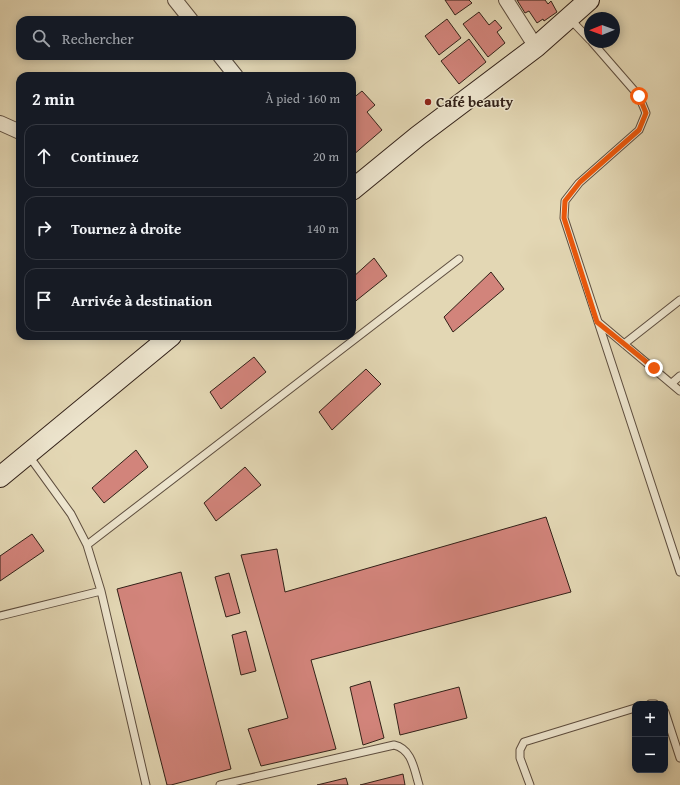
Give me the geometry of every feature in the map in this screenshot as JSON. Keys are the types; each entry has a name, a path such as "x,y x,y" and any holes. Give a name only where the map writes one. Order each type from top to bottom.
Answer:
{"main road":[{"path":"356,187 418,136 536,47 589,0"},
{"path":"0,477 167,340"}],"street":[{"path":"175,0 188,16"},
{"path":"506,0 536,47"},
{"path":"223,60 233,72"},
{"path":"0,123 16,130"}],"lane":[{"path":"569,18 584,34"},
{"path":"597,48 639,96 646,113 639,130 580,182 565,201 564,218 680,572"},
{"path":"356,338 459,259"},
{"path":"624,344 680,300"},
{"path":"597,322 680,391"},
{"path":"87,545 354,340"},
{"path":"672,383 680,376"},
{"path":"28,455 71,514 87,545 101,591 146,785"},
{"path":"0,616 101,591"},
{"path":"530,785 520,758 520,750 524,742 632,709"},
{"path":"668,721 680,758"},
{"path":"220,785 394,745 402,747 409,754 419,785"}],"building":[{"path":"445,0 469,0 472,3 455,15"},
{"path":"517,0 545,0 548,4 551,1 557,12 544,21 543,19 537,23 529,11 525,13"},
{"path":"479,12 489,25 495,20 502,28 497,32 505,43 488,57 463,24"},
{"path":"447,19 461,38 439,55 425,36"},
{"path":"469,39 486,62 459,84 441,61"},
{"path":"362,91 375,105 367,112 382,130 356,153 356,96"},
{"path":"374,258 387,276 356,301 356,274"},
{"path":"491,272 504,289 453,332 444,317"},
{"path":"254,357 266,372 221,409 210,392"},
{"path":"366,369 381,384 332,430 319,412"},
{"path":"136,450 148,467 104,503 92,488"},
{"path":"245,467 261,485 216,521 204,503"},
{"path":"546,517 571,592 311,660 336,749 261,766 248,729 288,718 241,555 277,549 285,592"},
{"path":"32,534 44,551 0,581 0,556"},
{"path":"181,572 231,769 167,785 117,589"},
{"path":"229,573 240,613 226,617 215,577"},
{"path":"246,631 256,671 241,675 232,635"},
{"path":"370,681 384,738 363,745 350,687"},
{"path":"459,687 467,718 400,735 394,704"},
{"path":"403,774 405,785 360,785"},
{"path":"346,778 348,785 317,785"}],"place":[{"name":"Café beauty","path":"428,102"}],"route":[{"path":"639,96 646,113 639,130 580,182 565,201 564,218 597,322 654,368"}]}
